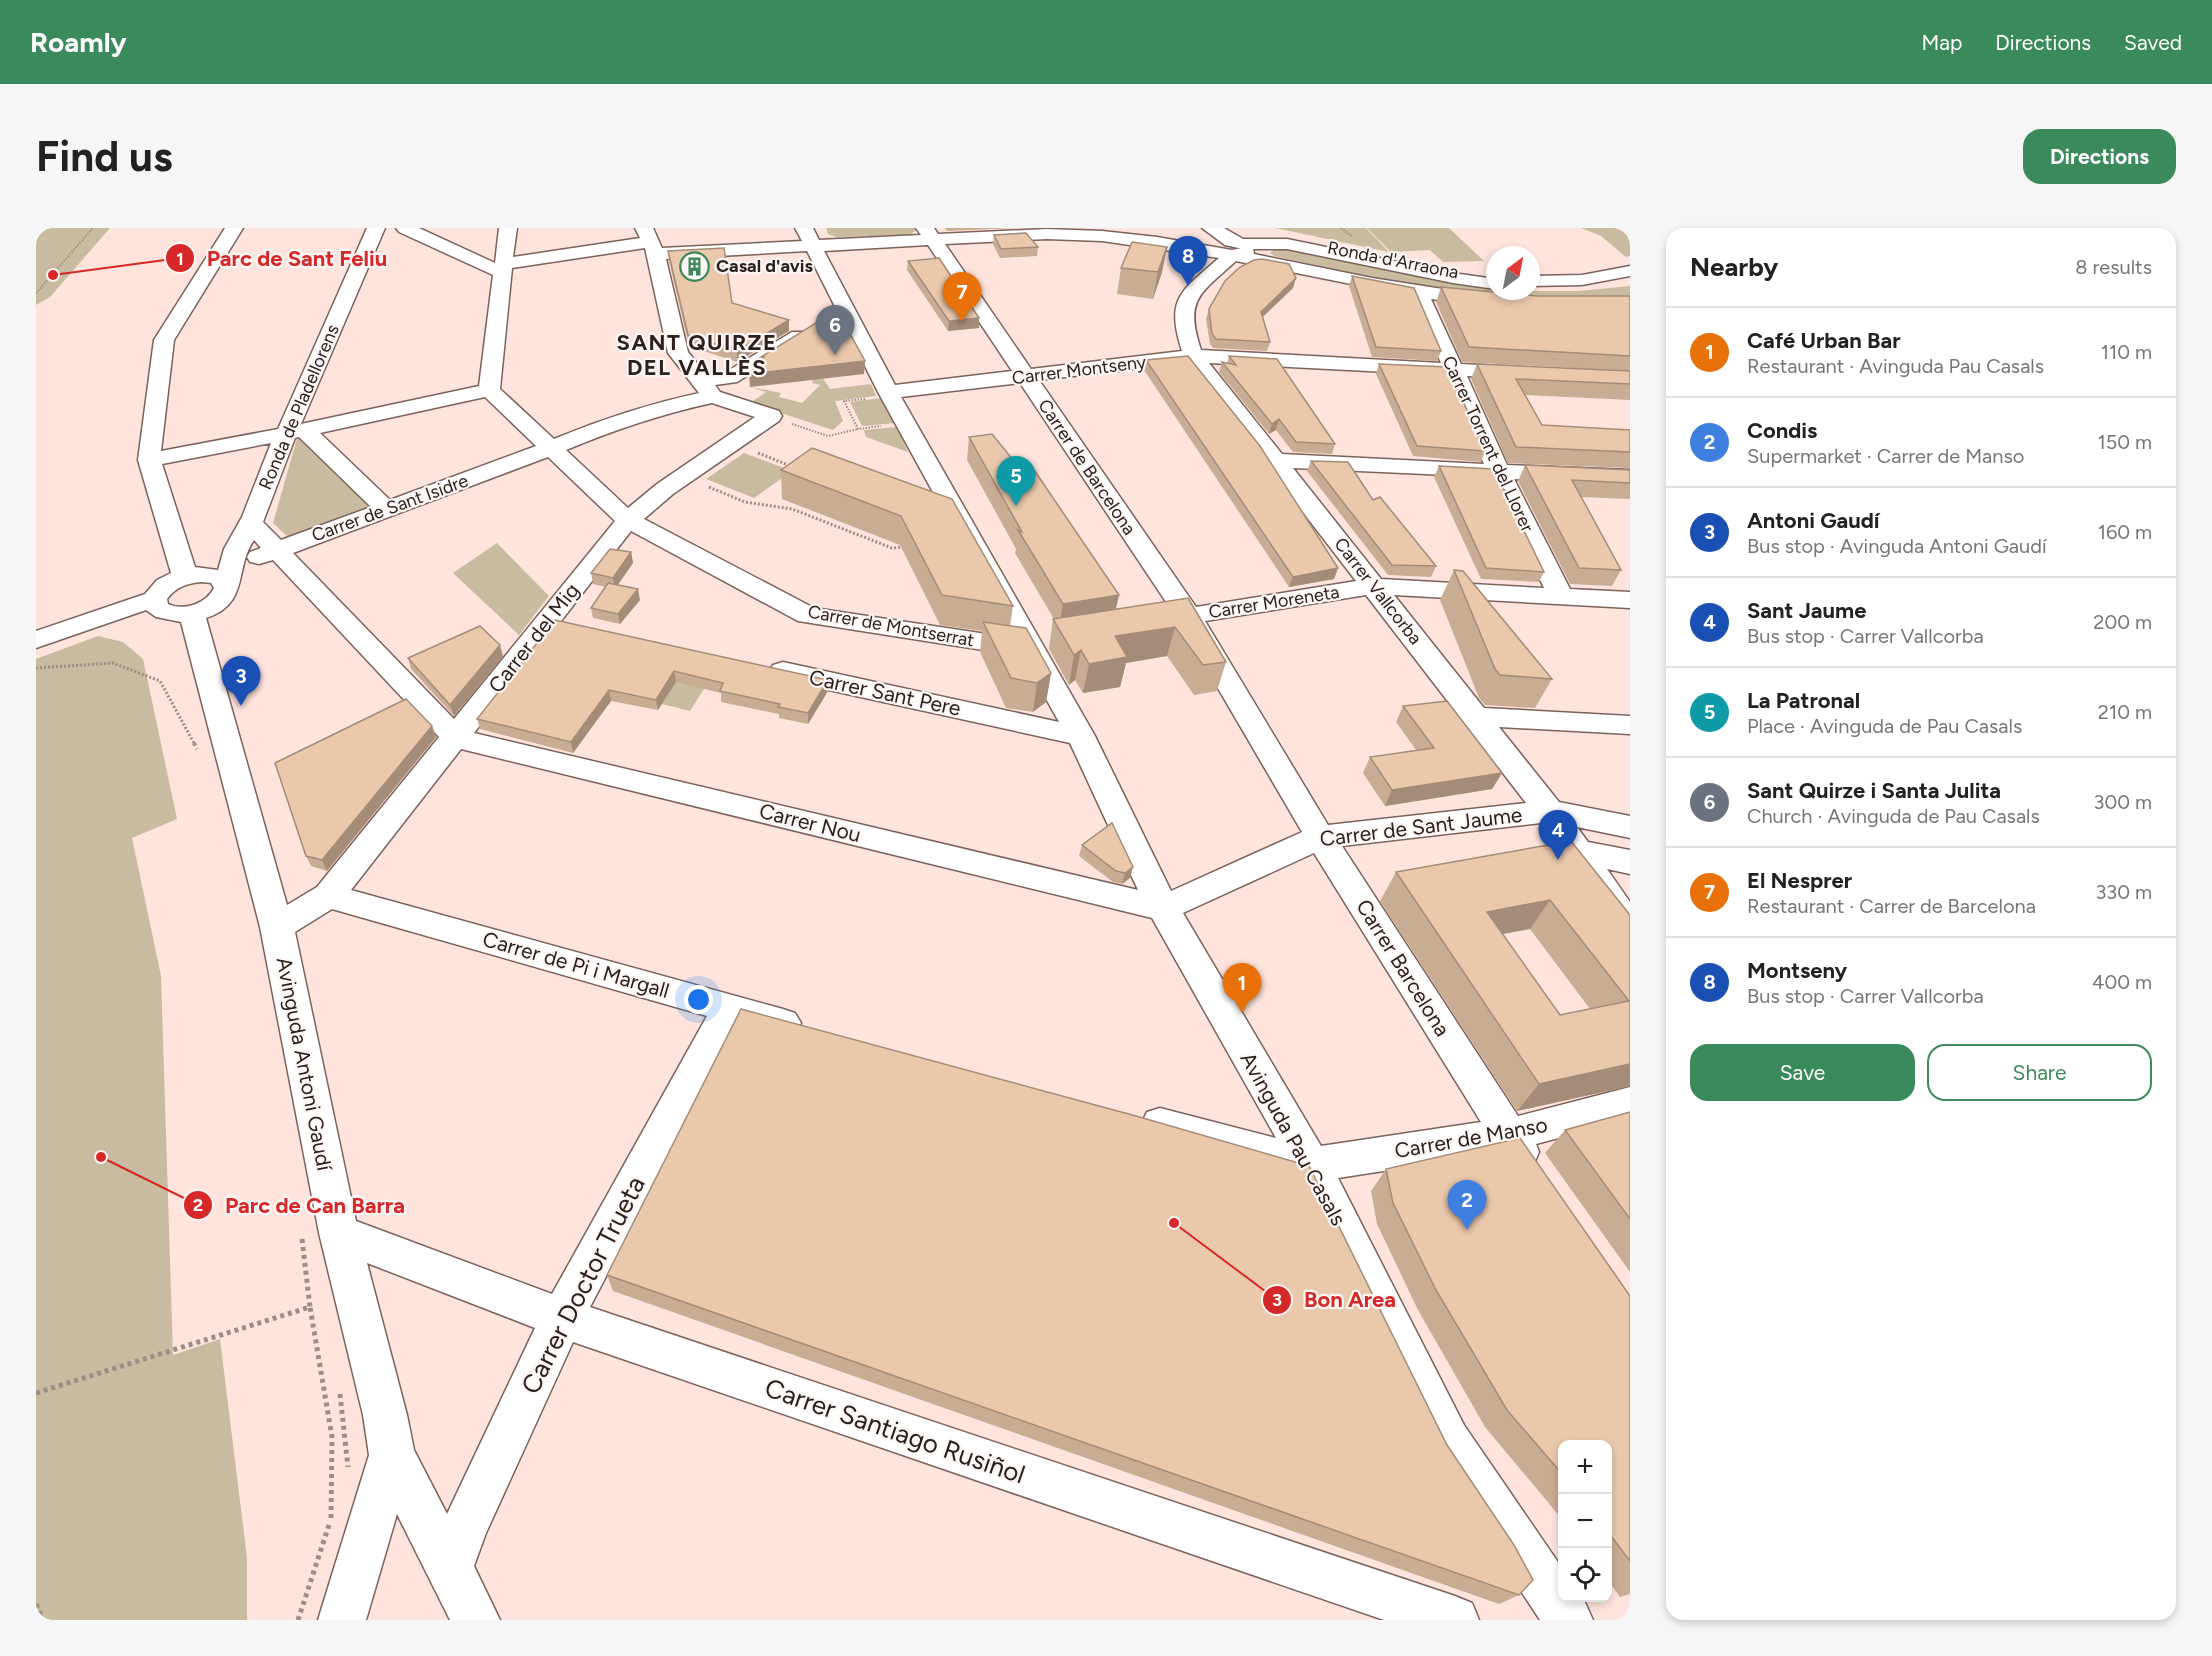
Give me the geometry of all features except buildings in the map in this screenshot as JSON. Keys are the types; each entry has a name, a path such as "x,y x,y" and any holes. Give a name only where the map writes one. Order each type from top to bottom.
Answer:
{"street":[{"path":"185,576 149,460 164,340 234,228"},
{"name":"Ronda de Pladellorens","path":"228,578 237,547 295,432 376,228"},
{"path":"405,228 503,268 650,241 815,247 865,236 1045,231 1150,240 1240,239 1267,260 1419,292 1486,293"},
{"path":"149,460 295,432 489,390 508,228"},
{"name":"Avinguda Pau Casals","path":"804,228 815,247 829,318 889,394 1037,643 1163,908 1311,1165 1448,1441 1569,1620"},
{"name":"Ronda d'Arraona","path":"1210,228 1240,239 1486,277"},
{"name":"Carrer de Barcelona","path":"929,234 1189,616"},
{"name":"Ronda d'Arraona","path":"1240,239 1287,244 1434,275 1486,290"},
{"name":"Carrer Vallcorba","path":"1240,239 1189,294 1184,312 1187,337 1193,356 1278,461 1476,717 1564,832 1630,927"},
{"path":"650,241 678,353 706,388 771,416"},
{"path":"1540,281 1582,280 1630,272"},
{"path":"1540,287 1591,286 1630,280"},
{"name":"Carrer Torrent del Llorer","path":"1419,292 1499,471 1560,595"},
{"name":"Carrer de Sant Isidre","path":"228,578 276,550 551,448 604,426 663,407 730,378 829,318"},
{"name":"Carrer Montseny","path":"889,394 1193,356 1536,374"},
{"name":"Carrer de Montserrat","path":"489,390 628,520 807,615 1037,643"},
{"name":"Carrer del Mig","path":"277,927 328,896 456,738 561,622 628,520 683,477 771,416"},
{"path":"295,432 386,509"},
{"path":"1278,461 1630,477"},
{"path":"250,523 456,738"},
{"path":"36,640 154,599 165,584 185,576 210,574 224,581 228,578"},
{"path":"154,599 157,608 164,612 192,613 215,603 224,595 228,578"},
{"name":"Carrer Moreneta","path":"1143,623 1374,586 1630,600"},
{"name":"Avinguda Antoni Gaudí","path":"192,613 277,927 320,1235 385,1415 392,1455 342,1620"},
{"name":"Carrer Barcelona","path":"1189,616 1320,837 1535,1174"},
{"name":"Carrer Sant Pere","path":"755,665 1080,736"},
{"path":"1476,717 1630,725"},
{"name":"Carrer Nou","path":"456,738 1163,908"},
{"path":"1564,832 1630,827"},
{"path":"1564,832 1630,845"},
{"path":"1564,832 1630,862"},
{"name":"Carrer de Sant Jaume","path":"1163,908 1320,837 1564,832"},
{"name":"Carrer de Pi i Margall","path":"328,896 809,1030"},
{"name":"Carrer Doctor Trueta","path":"450,1568 465,1527 562,1318 729,1008"},
{"name":"Carrer de Manso","path":"1311,1165 1508,1135 1630,1103"},
{"path":"1128,1116 1311,1165"},
{"name":"Carrer Santiago Rusiñol","path":"320,1235 1455,1620"},
{"path":"392,1455 476,1620"}],"path":[{"path":"36,293 93,228"},
{"path":"858,429 844,401 889,394"},
{"path":"771,416 828,436 858,429 906,424"},
{"path":"732,444 797,468"},
{"path":"683,477 745,502 792,509 892,548 914,545"},
{"path":"36,668 113,663 160,681 200,754"},
{"path":"298,1620 332,1515 332,1437 310,1307 320,1235"},
{"path":"36,1394 310,1307"},
{"path":"36,1604 43,1620"}],"shaded area":[{"path":"36,228 110,228 50,297 36,305"},
{"path":"826,228 915,228 917,230 909,235 836,237 828,234"},
{"path":"1275,228 1366,228 1389,252"},
{"path":"1367,228 1449,228 1484,261 1443,262 1430,250 1391,252"},
{"path":"1581,228 1630,228 1630,256 1626,257 1601,236"},
{"path":"1275,249 1288,249 1433,280 1486,287 1486,295 1403,285 1274,256 1270,253"},
{"path":"1630,286 1630,297 1540,298 1540,291 1579,291"},
{"path":"814,365 830,389 871,384 876,396 835,401 843,421 833,430 750,403 766,392 750,387 781,393 779,397 802,403 820,385 812,383 813,380 771,372"},
{"path":"882,398 895,423 862,426 850,402"},
{"path":"897,427 908,452 866,437 864,430"},
{"path":"298,435 373,507 289,538 273,523"},
{"path":"744,453 792,471 754,498 706,479"},
{"path":"497,543 549,596 519,635 453,573"},
{"path":"98,636 123,642 143,659 177,819 132,838 161,976 173,1355 220,1339 247,1558 247,1620 36,1620 36,659"},
{"path":"693,655 721,662 690,711 662,704"}],"place":[{"name":"Casal d'avis","path":"695,266"},
{"name":"Parc de Sant Feliu","path":"53,275"},
{"name":"Montseny","path":"1188,286"},
{"name":"El Nesprer","path":"962,322"},
{"name":"Sant Quirze i Santa Julita","path":"835,355"},
{"name":"La Patronal","path":"1016,506"},
{"name":"Antoni Gaudí","path":"241,706"},
{"name":"Sant Jaume","path":"1558,860"},
{"name":"Café Urban Bar","path":"1242,1013"},
{"name":"Parc de Can Barra","path":"101,1157"},
{"name":"Bon Area","path":"1174,1223"},
{"name":"Condis","path":"1467,1230"}],"district":[{"name":"SANT QUIRZE DEL VALLÈS","path":"697,354"}]}
